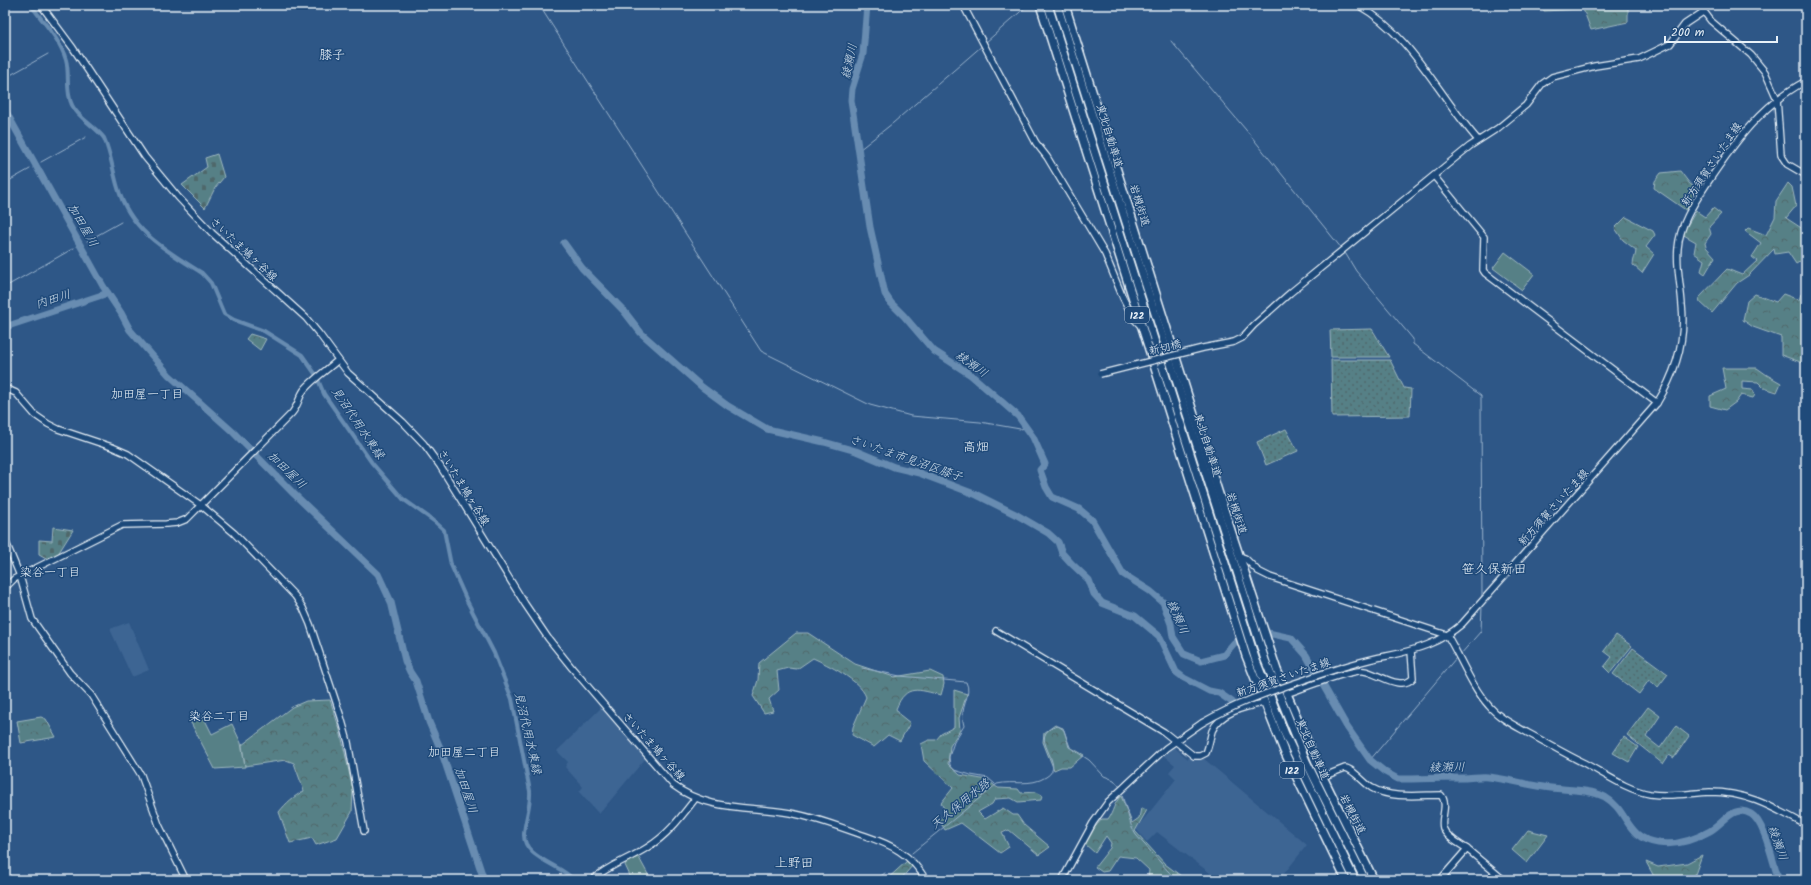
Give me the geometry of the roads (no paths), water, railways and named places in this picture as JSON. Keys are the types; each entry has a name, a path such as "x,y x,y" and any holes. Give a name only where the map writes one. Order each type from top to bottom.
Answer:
{"highway":[{"name":"122","path":"1040,5 1246,656 1284,751 1346,880"},
{"name":"東北自動車道","path":"1048,5 1255,658 1284,734 1355,880"},
{"name":"東北自動車道","path":"1057,5 1265,660 1306,761 1365,880"},
{"name":"岩槻街道","path":"1066,5 1239,556 1277,670 1322,777 1374,880"}],"street":[{"name":"さいたま鳩ヶ谷線","path":"41,5 73,48 145,156 178,197 212,233 306,318 355,380 403,422 424,444 440,466 529,610 556,648 664,775 680,790 695,799 721,805 790,813 826,821 895,848 912,861 926,880"},
{"path":"963,5 1036,143 1047,157 1105,254 1123,298 1134,319 1141,327"},
{"path":"1358,5 1374,14 1396,32 1441,90 1464,125 1478,140"},
{"path":"1699,5 1711,21 1756,60 1769,78 1777,99 1781,155 1787,164 1806,175"},
{"path":"1657,403 1485,273 1483,270 1484,237 1434,176 1478,140 1498,128 1526,105 1542,84 1552,78 1595,66 1639,59 1670,44 1685,24 1703,12"},
{"name":"新方須賀さいたま線","path":"1062,880 1092,823 1108,802 1176,740 1202,723 1231,706 1253,697 1344,666 1411,651 1429,645 1448,635 1462,624 1657,403 1674,369 1682,332 1683,307 1678,255 1680,237 1686,218 1697,199 1738,139 1759,115 1777,99 1806,81"},
{"name":"新切橋","path":"1100,374 1203,348 1234,342 1242,338 1254,324 1290,293 1434,176"},
{"path":"5,588 11,581 20,576 122,525 177,523 193,515 295,409 301,395 314,380 338,360"},
{"path":"5,388 19,395 35,415 48,424 65,432 112,447 128,454 202,506 244,543 295,596 303,608 322,656 348,742 364,831"},
{"path":"6,544 20,576 30,612 36,626 70,672 91,695 143,779 159,825 186,880"},
{"path":"1239,556 1245,558 1258,571 1270,577 1448,635 1478,693 1494,712 1555,748 1624,785 1648,793 1668,796 1709,792 1725,793 1750,798 1763,802 1806,825"},
{"path":"996,631 1176,740 1194,756 1206,753 1216,725 1223,718 1240,708 1264,703"},
{"path":"1286,694 1357,670 1373,673 1395,682 1406,683 1413,678 1414,673 1411,651"},
{"path":"1322,777 1345,768 1349,768 1374,789 1397,795 1441,794 1444,799 1443,828 1448,835 1504,880"},
{"path":"592,880 602,872 658,840 679,820 695,799"},
{"path":"1440,880 1467,849"}],"waterway":[{"name":"見沼代用水東縁","path":"31,5 60,45 66,60 69,94 72,105 78,114 104,138 118,188 131,216 141,228 163,248 202,273 211,283 224,314 234,320 264,331 302,355 316,375 324,394 372,463 403,499 444,530 451,565 467,601 494,653 512,699 530,791 530,802 524,834 525,842 529,849 536,855 568,874 574,880"},
{"path":"539,5 761,351 870,405 911,416 980,422 1020,429 1027,428"},
{"name":"綾瀬川","path":"867,5 863,54 852,89 851,100 870,227 885,294 891,303 934,351 971,375 1018,416 1033,437 1045,464 1040,470 1046,487 1052,497 1079,509 1092,520 1123,574 1150,591 1163,602 1171,624 1173,637 1184,654 1201,661 1224,655 1234,643 1245,635 1268,633 1291,638 1306,655 1347,727 1370,760 1385,772 1398,779 1485,777 1504,779 1543,787 1593,792 1605,797 1613,803 1639,836 1647,840 1665,844 1685,842 1698,837 1715,828 1734,813 1745,811 1756,818 1760,825 1768,844 1779,880"},
{"path":"985,43 1028,5"},
{"path":"1171,41 1251,136 1342,249"},
{"path":"859,150 893,123 983,45"},
{"path":"5,78 48,54"},
{"name":"加田屋川","path":"5,110 103,286 121,313 130,330 169,375 233,432 294,494 378,574 391,602 405,661 416,681 429,722 441,750 484,880"},
{"path":"41,162 86,137"},
{"name":"加田屋川","path":"33,167 38,164"},
{"path":"5,183 30,169"},
{"path":"87,241 121,222"},
{"name":"さいたま市見沼区膝子","path":"564,243 582,268 624,311 641,333 702,387 728,406 767,429 856,451 894,467 919,473 977,495 1017,515 1048,533 1058,542 1062,553 1089,580 1094,594 1102,603 1135,616 1159,636 1176,672 1184,678 1209,691 1219,693 1232,702"},
{"name":"加田屋川","path":"77,246 82,244"},
{"path":"5,287 74,248"},
{"path":"1344,251 1356,271 1413,339 1413,344 1481,396 1482,599"},
{"name":"内田川","path":"5,327 108,293"},
{"path":"1460,655 1481,631 1482,606"},
{"path":"1370,760 1456,658"},
{"path":"862,668 900,676 966,682 968,692 963,713 964,726 954,742 949,757 950,765 954,770 988,778 995,784"},
{"name":"天久保用水路","path":"912,853 997,784 1028,783 1046,777 1052,771 1053,765 1045,743 1045,736 1048,730 1058,726 1064,730 1069,747 1089,760 1104,776 1114,780 1120,787"},
{"name":"天久保用水路","path":"1121,792 1132,828 1136,835 1176,880"},
{"name":"天久保用水路","path":"875,880 885,873"}],"district":[{"name":"膝子","path":"332,54"},
{"name":"加田屋一丁目","path":"147,394"},
{"name":"高畑","path":"976,446"},
{"name":"笹久保新田","path":"1494,568"},
{"name":"染谷一丁目","path":"50,572"},
{"name":"染谷二丁目","path":"219,716"},
{"name":"加田屋二丁目","path":"464,752"},
{"name":"上野田","path":"794,862"}]}
